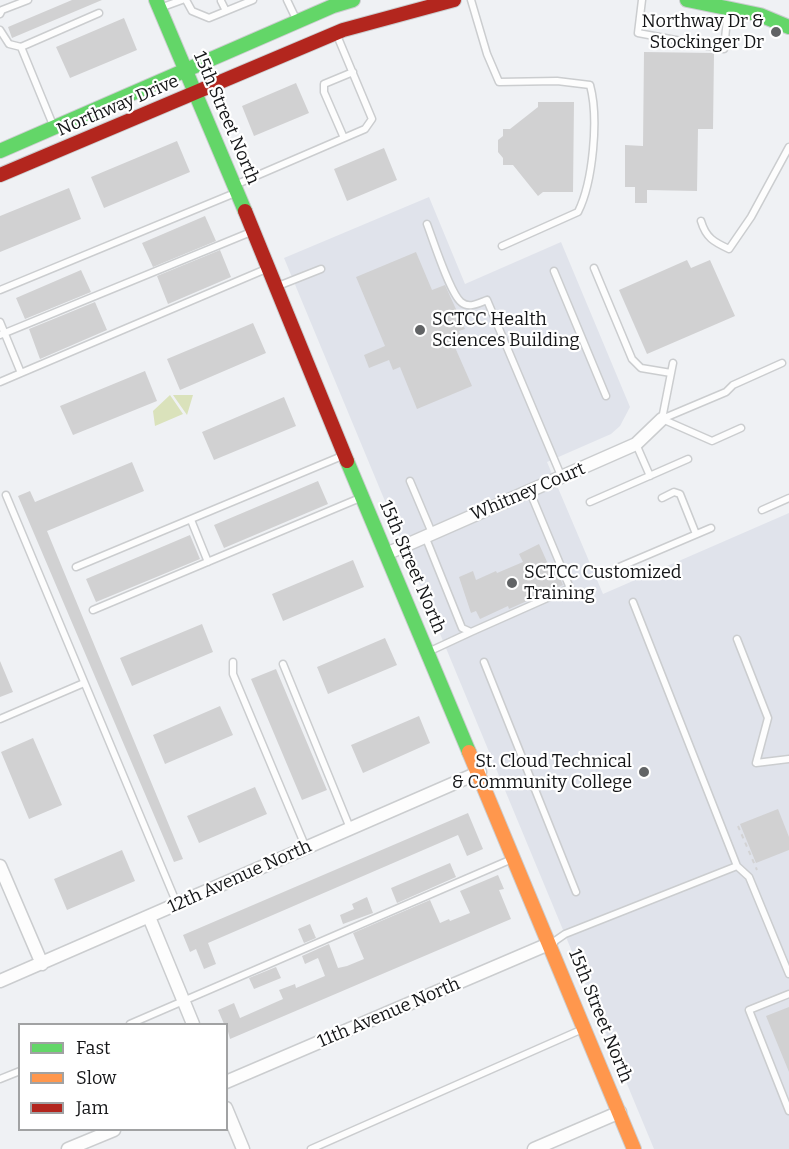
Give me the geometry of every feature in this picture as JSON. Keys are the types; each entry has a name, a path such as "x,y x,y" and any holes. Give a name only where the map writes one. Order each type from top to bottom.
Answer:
{"street":[{"name":"Northway Drive","path":"0,151 297,21 353,0"},
{"name":"Northway Drive","path":"0,175 336,33 454,0"},
{"path":"687,0 760,15 789,27"},
{"name":"15th Street North","path":"158,4 278,286 386,554 480,771 634,1149"},
{"name":"Whitney Court","path":"386,554 636,444 662,419"},
{"name":"12th Avenue North","path":"0,981 480,771"},
{"path":"0,866 42,964"},
{"path":"149,917 193,1023"},
{"name":"11th Avenue North","path":"228,1081 551,944"},
{"path":"534,1149 620,1112"},
{"path":"228,1113 243,1149"},
{"path":"68,1149 112,1131"}],"lane":[{"path":"1,0 2,11 28,0"},
{"path":"158,4 184,0 192,11 209,18 240,2 253,0"},
{"path":"221,0 226,11"},
{"path":"287,0 297,21"},
{"path":"471,0 487,54 499,82 558,81 590,85 592,94 594,124 587,194 578,212 502,246"},
{"path":"642,0 638,33 724,49 728,8"},
{"path":"0,30 9,44 21,47 99,13"},
{"path":"0,290 236,188 364,129 372,119 336,33"},
{"path":"21,47 54,128"},
{"path":"344,138 324,92 324,84 352,72"},
{"path":"701,221 704,232 711,241 729,249 751,216 789,147"},
{"path":"427,224 454,292 462,303 473,306 487,300 562,478"},
{"path":"2,334 254,230"},
{"path":"0,382 270,267"},
{"path":"594,268 633,359 641,368 670,373"},
{"path":"278,286 321,269"},
{"path":"554,271 606,396"},
{"path":"0,322 2,334 21,373"},
{"path":"662,419 673,363"},
{"path":"662,419 726,392 733,384 782,363"},
{"path":"662,419 712,441 741,428"},
{"path":"636,444 650,476"},
{"path":"76,567 346,454"},
{"path":"590,502 688,459"},
{"path":"410,481 462,628 471,632"},
{"path":"428,652 570,588 530,492"},
{"path":"662,498 674,492 680,494 696,534"},
{"path":"6,495 177,904"},
{"path":"93,610 363,497"},
{"path":"762,510 789,498"},
{"path":"191,520 208,562"},
{"path":"617,568 711,528"},
{"path":"633,602 736,866 749,877 789,974"},
{"path":"737,639 768,718 756,763 789,759"},
{"path":"233,662 232,674 306,848"},
{"path":"484,662 576,892"},
{"path":"283,664 350,828"},
{"path":"0,719 84,683"},
{"path":"132,1023 515,858"},
{"path":"551,944 565,934 736,866"},
{"path":"789,994 749,1010 789,1111"},
{"path":"311,1149 585,1028"},
{"path":"0,1079 18,1072"}],"shaded area":[{"name":"St. Cloud Technical & Community College","path":"429,197 465,284 561,242 630,407 620,426 611,434 547,462 603,594 789,513 789,1149 654,1149 284,258"}],"green space":[{"path":"170,395 183,414 155,426 153,411"},
{"path":"173,395 193,395 187,415"}],"building":[{"path":"72,0 102,0 12,38 8,27"},
{"path":"124,18 137,50 70,78 56,47"},
{"path":"644,52 714,53 713,129 698,129 697,191 647,190 647,203 635,203 635,187 625,187 625,145 643,146"},
{"path":"296,83 309,113 254,136 242,106"},
{"path":"538,102 574,102 573,192 543,192 538,196 513,165 503,165 503,158 498,152 498,140 503,136 503,129 510,129 538,107"},
{"path":"177,141 190,172 104,208 91,177"},
{"path":"384,148 397,180 347,201 334,169"},
{"path":"69,188 81,219 0,252 0,216"},
{"path":"205,216 216,241 153,267 142,243"},
{"path":"220,250 231,277 168,304 157,276"},
{"name":"SCTCC Health Sciences Building","path":"416,252 432,290 445,285 465,329 459,331 463,341 454,345 472,386 417,409 400,367 393,370 389,360 369,368 364,355 385,346 356,277"},
{"path":"687,260 691,268 710,260 735,316 647,354 619,290"},
{"path":"81,270 91,292 25,319 16,298"},
{"path":"95,302 107,330 40,359 29,329"},
{"path":"253,323 266,353 180,390 167,359"},
{"path":"145,371 157,401 73,435 60,406"},
{"path":"284,397 296,426 214,460 202,432"},
{"path":"132,462 144,491 47,531 183,859 174,862 18,496 30,491 35,502"},
{"path":"318,481 328,504 224,548 214,525"},
{"path":"190,535 200,559 96,602 86,579"},
{"name":"SCTCC Customized Training","path":"539,544 548,564 553,562 563,585 480,619 476,611 471,613 459,577 473,571 476,580 496,571 497,573 523,562 519,554"},
{"path":"353,560 364,587 283,621 272,594"},
{"path":"202,624 213,652 132,686 120,658"},
{"path":"385,638 397,665 328,694 317,667"},
{"path":"0,661 13,692 0,697"},
{"path":"276,669 327,790 302,800 251,679"},
{"path":"220,706 233,735 165,764 153,735"},
{"path":"419,716 430,743 363,773 351,745"},
{"path":"33,738 62,805 29,819 1,752"},
{"path":"255,787 267,814 199,843 187,816"},
{"path":"778,809 789,837 789,850 756,863 740,824"},
{"path":"468,813 483,849 467,856 458,835 208,943 216,964 204,969 196,949 190,952 183,935"},
{"path":"122,850 135,881 67,910 54,879"},
{"path":"450,863 456,877 397,903 391,888"},
{"path":"498,875 504,889 499,890 511,919 230,1039 228,1023 224,1023 218,1010 234,1003 240,1018 283,999 279,990 295,984 296,988 325,976 318,958 305,964 302,956 329,944 338,968 364,959 353,933 430,900 440,923 470,913 460,891"},
{"path":"367,897 373,913 343,924 340,915 354,909 352,904"},
{"path":"310,924 316,938 304,943 298,929"},
{"path":"276,967 281,978 254,989 249,978"},
{"path":"789,1007 789,1072 766,1016"}],"traffic: fast":[{"path":"156,0 245,211"},
{"path":"0,151 333,6 353,0"},
{"path":"687,0 760,15 789,27"},
{"path":"347,461 469,752"}],"traffic: slow":[{"path":"469,752 634,1149"}],"traffic: jam":[{"path":"0,175 343,30 454,0"},
{"path":"245,211 347,461"}],"place":[{"name":"Northway Dr & Stockinger Dr","path":"776,32"},
{"name":"SCTCC Health Sciences Building","path":"420,330"},
{"name":"SCTCC Customized Training","path":"512,583"},
{"name":"St. Cloud Technical & Community College","path":"644,772"}]}
